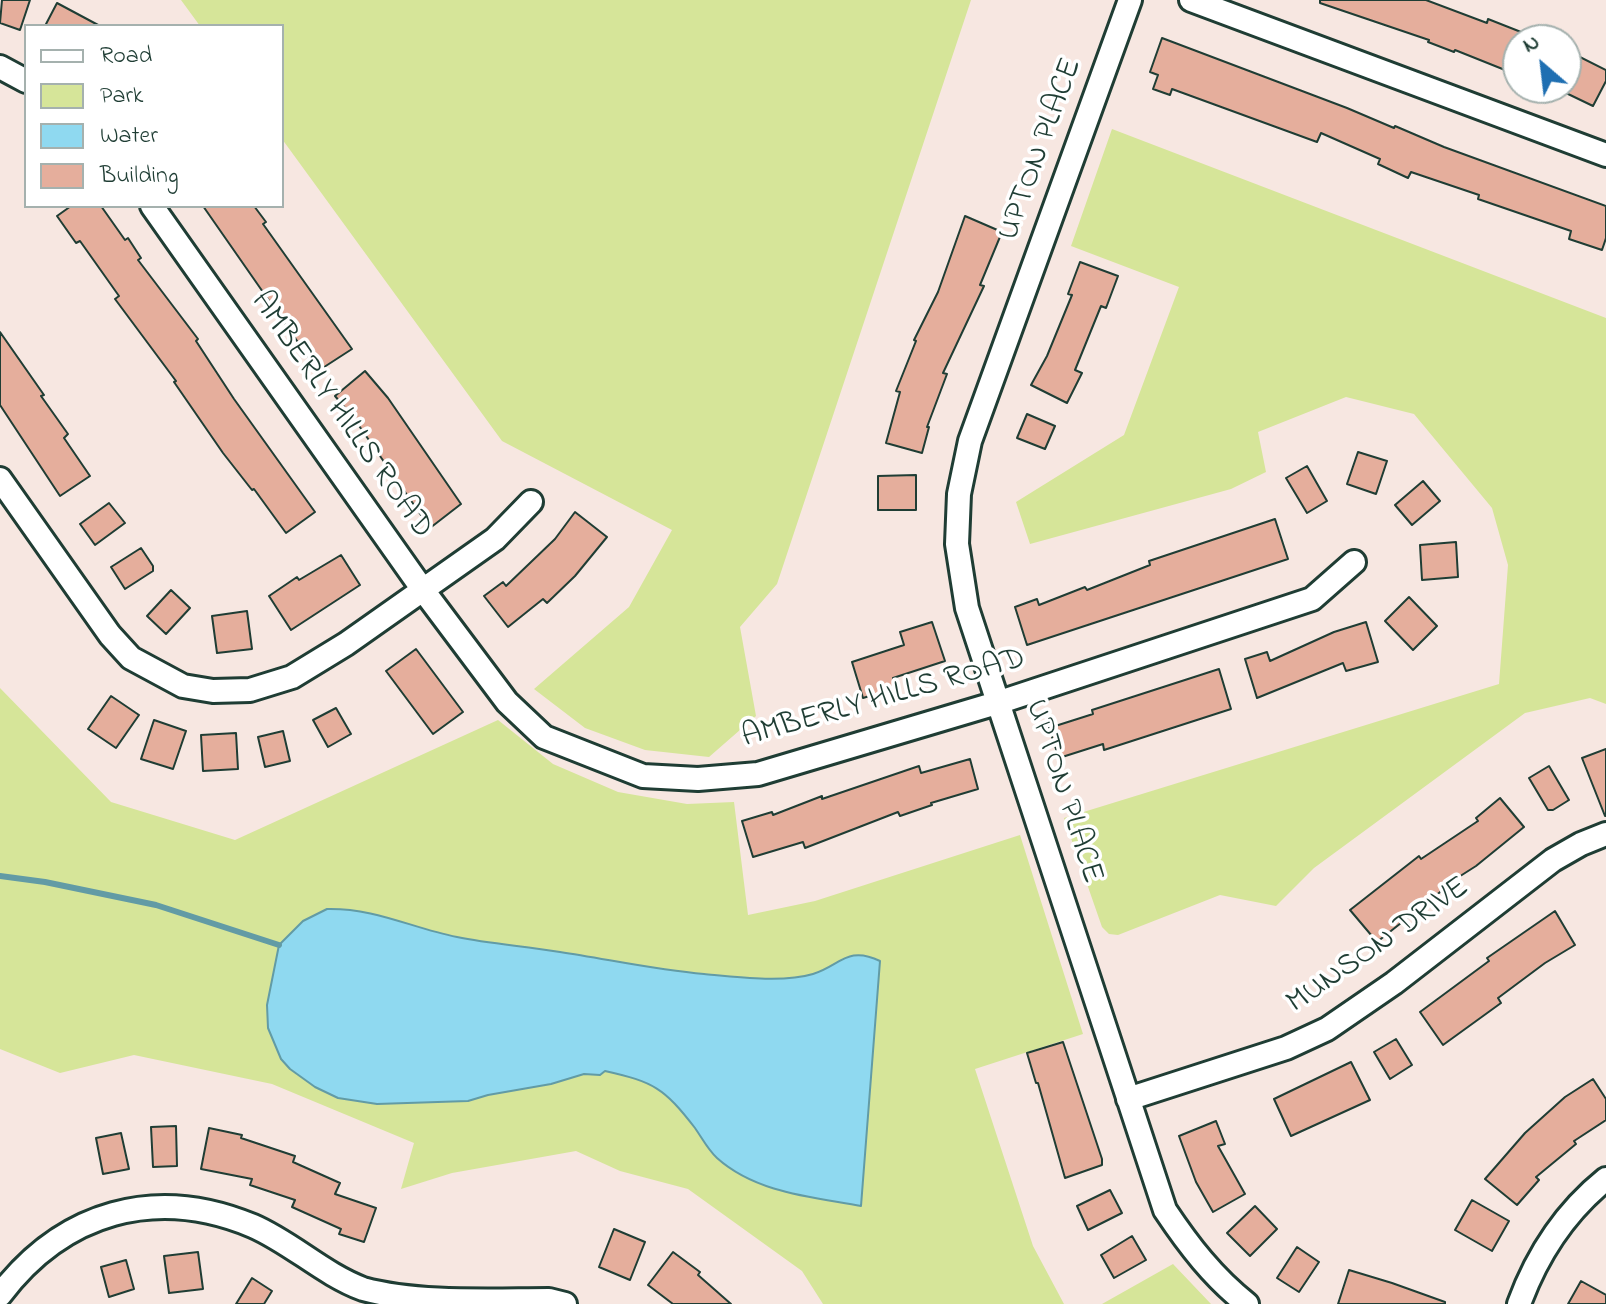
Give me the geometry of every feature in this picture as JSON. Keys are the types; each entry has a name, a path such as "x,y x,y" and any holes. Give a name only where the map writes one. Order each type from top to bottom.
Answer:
{"street":[{"name":"UPTON PLACE","path":"1130,0 970,441 959,494 957,544 967,608 1165,1210 1193,1252 1227,1289 1247,1304"},
{"path":"1191,0 1606,155"},
{"path":"0,67 24,80"},
{"name":"AMBERLY HILLS ROAD","path":"153,208 423,590 507,702 544,737 643,776 698,779 758,774 1000,702 1312,599 1354,562"},
{"path":"0,479 110,635 131,658 183,686 213,691 250,690 292,677 346,644 495,539 531,502"},
{"name":"MUNSON DRIVE","path":"1128,1099 1286,1048 1327,1029 1394,983 1553,860 1606,834"},
{"path":"1519,1304 1531,1271 1559,1228 1588,1194 1606,1179"},
{"path":"0,1295 21,1268 51,1242 80,1227 139,1208 184,1206 253,1226 363,1289 391,1297 415,1301 527,1300 565,1304"}],"green space":[{"path":"181,0 971,0 777,584 740,627 756,716 709,757 645,750 585,728 534,689 629,607 672,530 502,441 284,142 284,24 199,24"},
{"path":"1112,129 1606,318 1606,704 1590,698 1525,713 1314,868 1276,906 1220,895 1118,935 1109,934 1102,927 1064,818 1499,684 1508,565 1492,508 1414,414 1346,397 1258,432 1266,472 1231,489 1030,544 1016,502 1124,435 1179,287 1071,246"},
{"path":"0,688 111,802 235,840 498,720 553,764 618,792 687,804 734,802 748,915 815,901 1020,835 1083,1034 975,1069 1033,1246 1064,1304 823,1304 802,1271 688,1189 620,1171 576,1151 452,1173 401,1189 414,1143 272,1084 134,1055 60,1073 0,1049"},
{"path":"1173,1264 1211,1304 1102,1304"}],"water":[{"path":"327,909 378,915 470,939 730,977 801,977 844,958 859,955 880,961 861,1206 785,1192 749,1179 714,1155 666,1095 647,1083 605,1071 600,1075 584,1074 468,1101 377,1104 338,1098 315,1087 281,1059 268,1028 267,1005 279,945 303,921"}],"building":[{"path":"2,0 30,0 20,30 0,23"},
{"path":"1320,0 1426,0 1487,23 1488,19 1502,25 1502,69 1429,40 1320,3"},
{"path":"57,3 96,24 46,24"},
{"path":"1162,38 1606,206 1606,238 1602,250 1569,239 1571,231 1478,199 1479,195 1411,172 1408,178 1378,164 1380,159 1321,133 1317,142 1172,89 1170,95 1153,89 1158,75 1150,72"},
{"path":"1582,58 1606,70 1606,81 1593,106 1582,101"},
{"path":"68,208 102,208 125,240 128,238 141,258 138,260 198,339 196,341 234,399 315,512 286,533 223,453 176,381 115,299 119,296 80,241 76,243 57,216"},
{"path":"204,208 256,208 266,222 263,224 352,349 318,371"},
{"path":"965,216 1002,232 980,285 984,286 943,373 947,374 927,427 922,453 886,443 900,392 896,391 914,340 938,292"},
{"path":"1080,262 1118,276 1106,308 1101,306 1075,370 1082,373 1067,403 1031,385 1047,356 1072,295 1068,294"},
{"path":"0,332 44,395 41,396 68,434 64,438 90,476 60,496 0,405"},
{"path":"365,371 388,398 461,504 430,528 335,396"},
{"path":"1027,414 1055,426 1045,449 1017,438"},
{"path":"1358,452 1387,461 1376,494 1347,484"},
{"path":"1307,466 1327,501 1307,513 1286,478"},
{"path":"916,475 916,510 878,510 878,476"},
{"path":"1423,481 1440,501 1412,525 1395,505"},
{"path":"109,503 125,523 95,545 80,524"},
{"path":"575,512 607,537 575,576 547,603 543,599 508,627 484,596 503,582 506,586 555,539"},
{"path":"1275,519 1288,559 1027,645 1015,607 1037,599 1039,605 1085,587 1087,590 1150,565 1149,561"},
{"path":"1456,542 1458,577 1422,580 1420,545"},
{"path":"141,548 153,571 125,589 111,567"},
{"path":"341,555 360,585 291,630 269,596 297,577 299,580"},
{"path":"171,590 190,608 166,634 147,616"},
{"path":"1409,597 1437,626 1413,650 1385,621"},
{"path":"247,611 252,649 217,653 212,616"},
{"path":"932,622 945,661 893,678 896,688 863,698 852,662 904,645 900,632"},
{"path":"1366,622 1378,662 1346,671 1343,663 1257,698 1245,659 1267,652 1270,661 1334,632"},
{"path":"416,649 463,712 433,734 386,671"},
{"path":"1219,669 1231,709 1104,750 1103,744 1059,758 1049,728 1093,714 1092,710"},
{"path":"111,696 139,715 116,748 88,729"},
{"path":"336,708 351,734 328,747 313,720"},
{"path":"154,720 186,731 173,769 141,759"},
{"path":"283,731 290,761 265,767 258,737"},
{"path":"236,733 238,769 203,771 201,735"},
{"path":"1606,749 1606,816 1605,816 1582,758"},
{"path":"970,759 978,789 900,816 898,812 805,848 803,842 753,857 742,821 772,812 773,815 822,796 822,799 919,766 921,773"},
{"path":"1549,766 1569,800 1553,810 1548,810 1529,778"},
{"path":"1500,798 1524,827 1476,866 1443,887 1377,942 1350,910 1419,856 1421,859 1478,821 1476,818"},
{"path":"1555,911 1575,945 1498,998 1501,1003 1443,1045 1420,1012 1489,961 1487,958"},
{"path":"1396,1039 1412,1065 1390,1079 1374,1052"},
{"path":"1063,1042 1102,1159 1102,1165 1065,1178 1027,1053"},
{"path":"1351,1062 1370,1100 1291,1136 1274,1099"},
{"path":"1593,1079 1606,1099 1606,1120 1574,1141 1576,1144 1536,1177 1539,1180 1517,1205 1485,1179 1525,1133 1565,1097"},
{"path":"1216,1121 1225,1144 1218,1146 1245,1194 1213,1212 1196,1182 1179,1136"},
{"path":"176,1126 177,1166 153,1167 151,1127"},
{"path":"209,1128 242,1135 241,1138 295,1156 293,1162 340,1183 335,1194 376,1208 364,1242 339,1234 341,1229 292,1207 295,1200 250,1185 252,1179 201,1169"},
{"path":"121,1133 129,1169 103,1174 96,1138"},
{"path":"1110,1190 1122,1213 1088,1230 1077,1206"},
{"path":"1472,1200 1509,1221 1492,1251 1455,1230"},
{"path":"1255,1206 1277,1229 1250,1256 1227,1233"},
{"path":"614,1229 645,1242 630,1280 599,1267"},
{"path":"1132,1236 1146,1260 1114,1278 1101,1255"},
{"path":"1297,1247 1319,1262 1299,1292 1277,1278"},
{"path":"198,1252 203,1289 169,1293 164,1256"},
{"path":"673,1252 700,1272 698,1275 731,1304 673,1304 648,1285"},
{"path":"126,1260 134,1289 109,1297 101,1267"},
{"path":"1349,1270 1392,1283 1445,1304 1338,1304"},
{"path":"252,1278 272,1291 264,1304 236,1304"},
{"path":"1581,1281 1606,1295 1606,1304 1568,1304"}],"waterway":[{"path":"0,876 156,905 279,945"}]}
